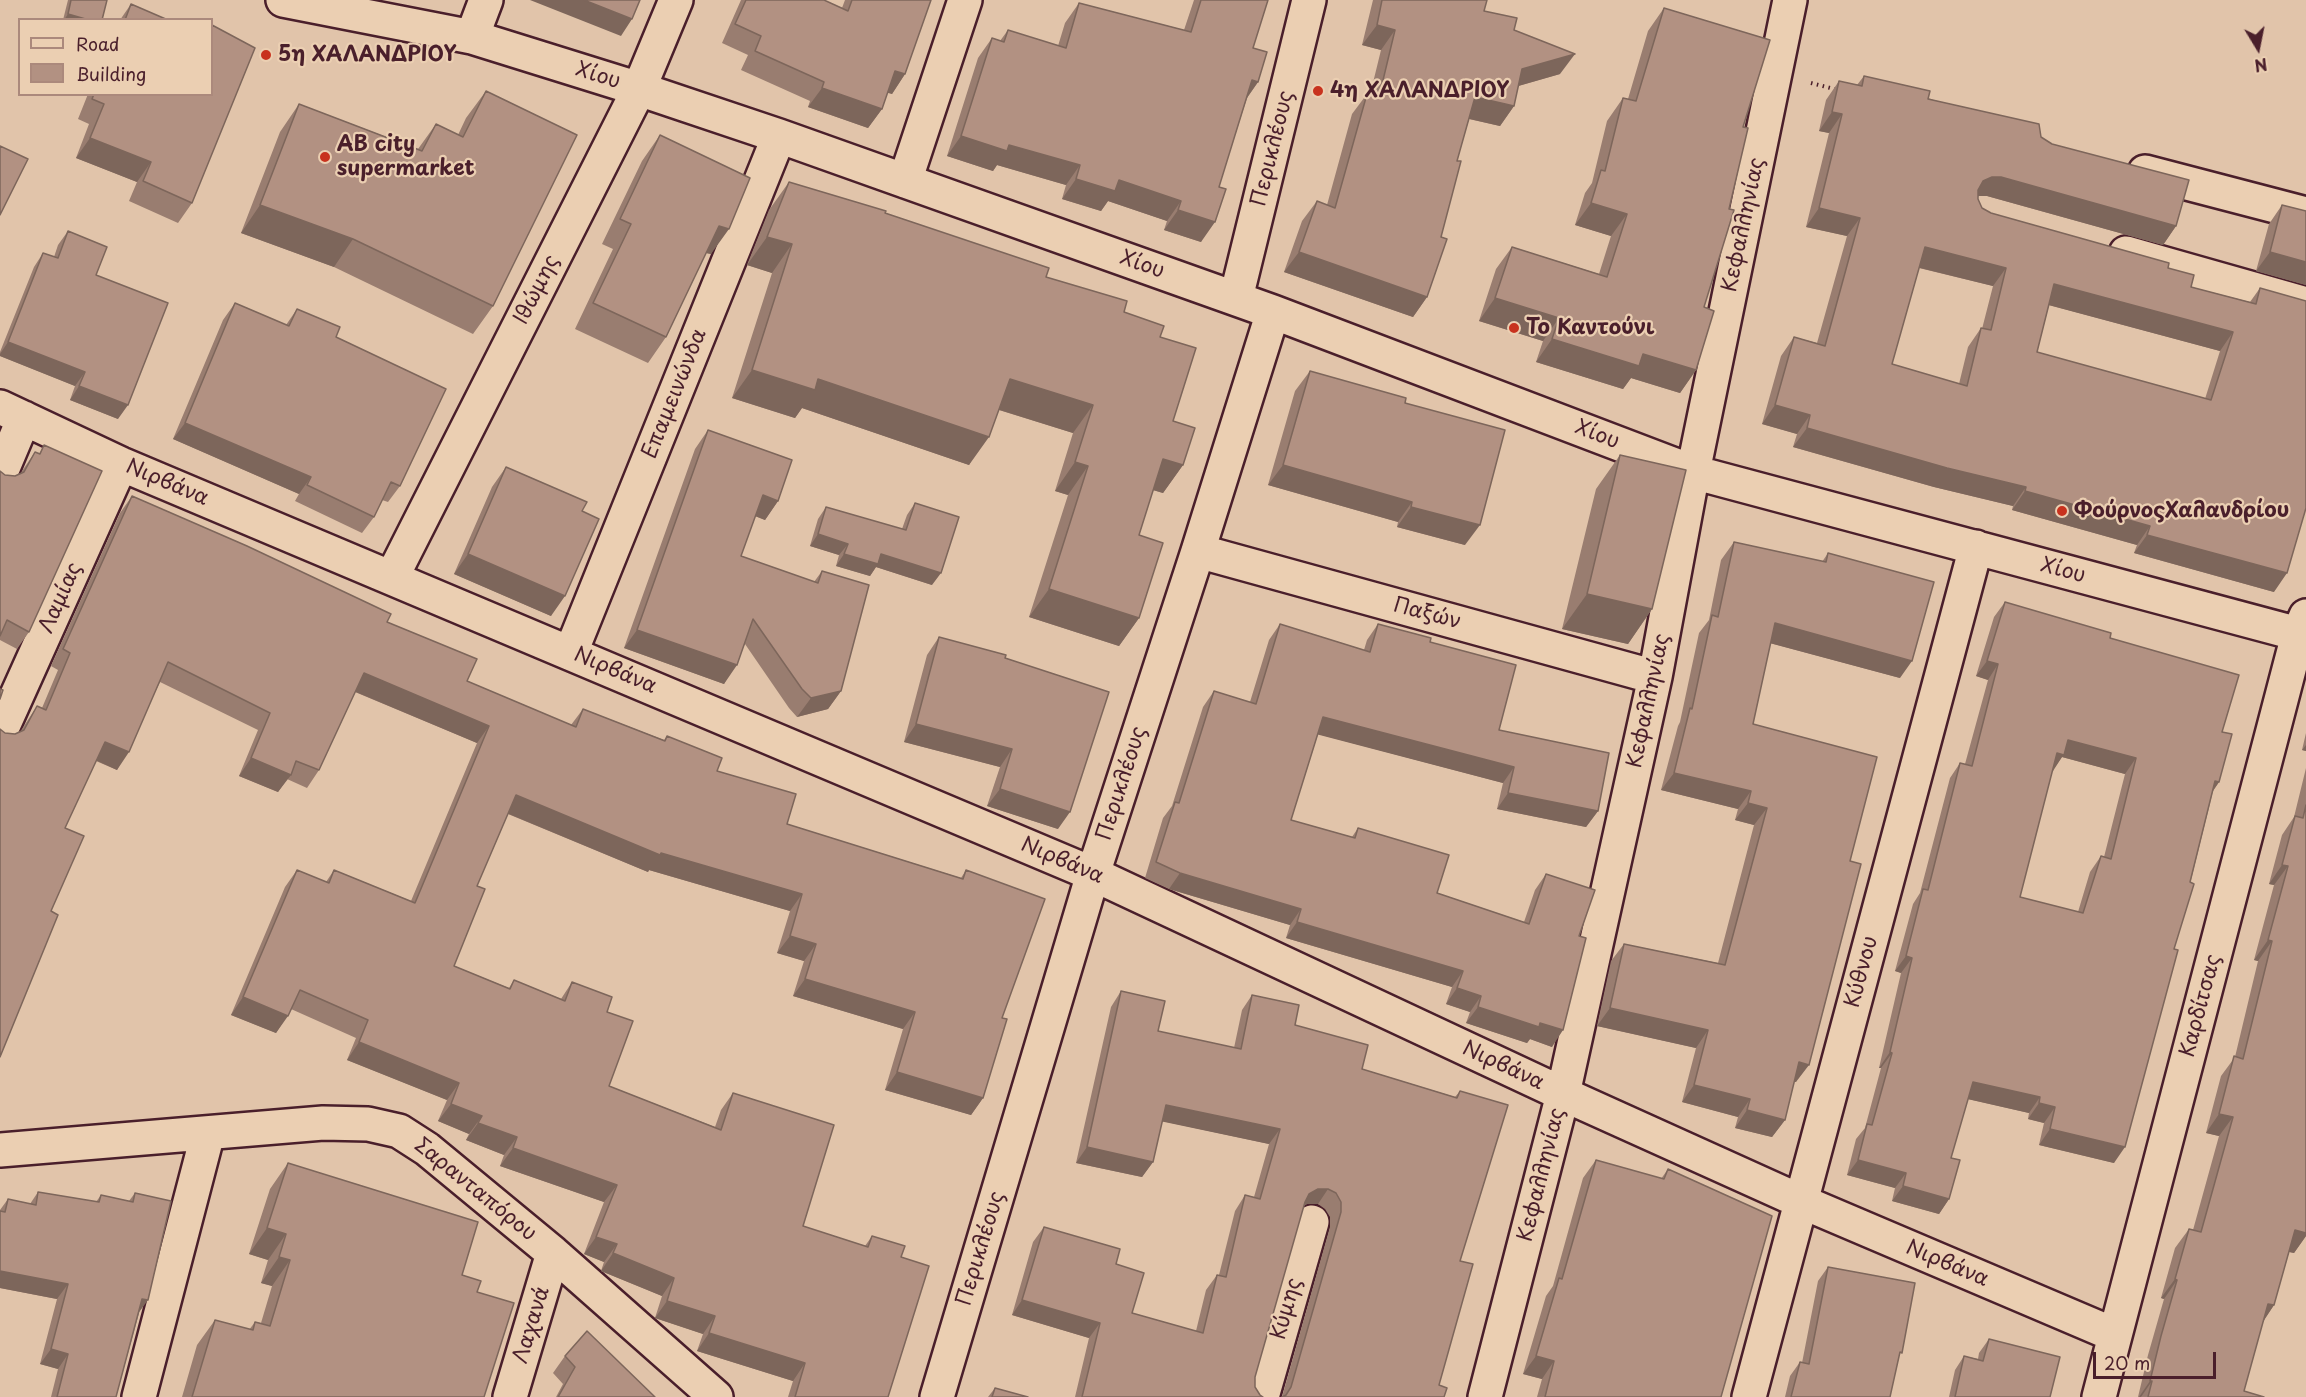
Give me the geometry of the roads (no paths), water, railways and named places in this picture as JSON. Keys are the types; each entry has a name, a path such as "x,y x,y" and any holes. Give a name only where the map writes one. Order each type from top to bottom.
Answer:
{"street":[{"name":"Χίου","path":"283,0 472,37 639,89 779,136 1236,298 1693,472 1976,547 2303,629"},
{"path":"472,37 486,0"},
{"name":"Ιθώμης","path":"392,577 639,89 676,0"},
{"path":"905,181 965,0"},
{"name":"Περικλέους","path":"1236,298 1309,0"},
{"name":"Κεφαλληνίας","path":"1485,1397 1563,1094 1655,677 1693,472 1790,0"},
{"name":"Επαμεινώνδα","path":"571,652 779,136"},
{"path":"2112,163 2306,214"},
{"path":"2098,246 2306,304"},
{"name":"Περικλέους","path":"937,1397 1093,874 1273,312"},
{"path":"0,476 12,413"},
{"name":"Νιρβάνα","path":"12,413 121,464 1093,874 1800,1202 2115,1335"},
{"name":"Λαμίας","path":"0,733 121,464"},
{"name":"Κύθνου","path":"1749,1397 1976,547"},
{"name":"Παξών","path":"1198,551 1655,677"},
{"name":"Καρδίτσας","path":"2099,1397 2303,629"},
{"name":"Σαρανταπόρου","path":"0,1150 322,1123 368,1124 399,1131 428,1149 553,1253 716,1397"},
{"path":"140,1397 208,1133"},
{"name":"Κύμης","path":"1262,1397 1312,1222"},
{"name":"Λαχανά","path":"510,1397 553,1253"}],"place":[{"name":"5η ΧΑΛΑΝΔΡΙΟΥ","path":"266,55"},
{"name":"4η ΧΑΛΑΝΔΡΙΟΥ","path":"1318,91"},
{"name":"AB city supermarket","path":"325,157"},
{"name":"Το Καντούνι","path":"1514,328"},
{"name":"ΦούρνοςΧαλανδρίου","path":"2062,511"}]}
